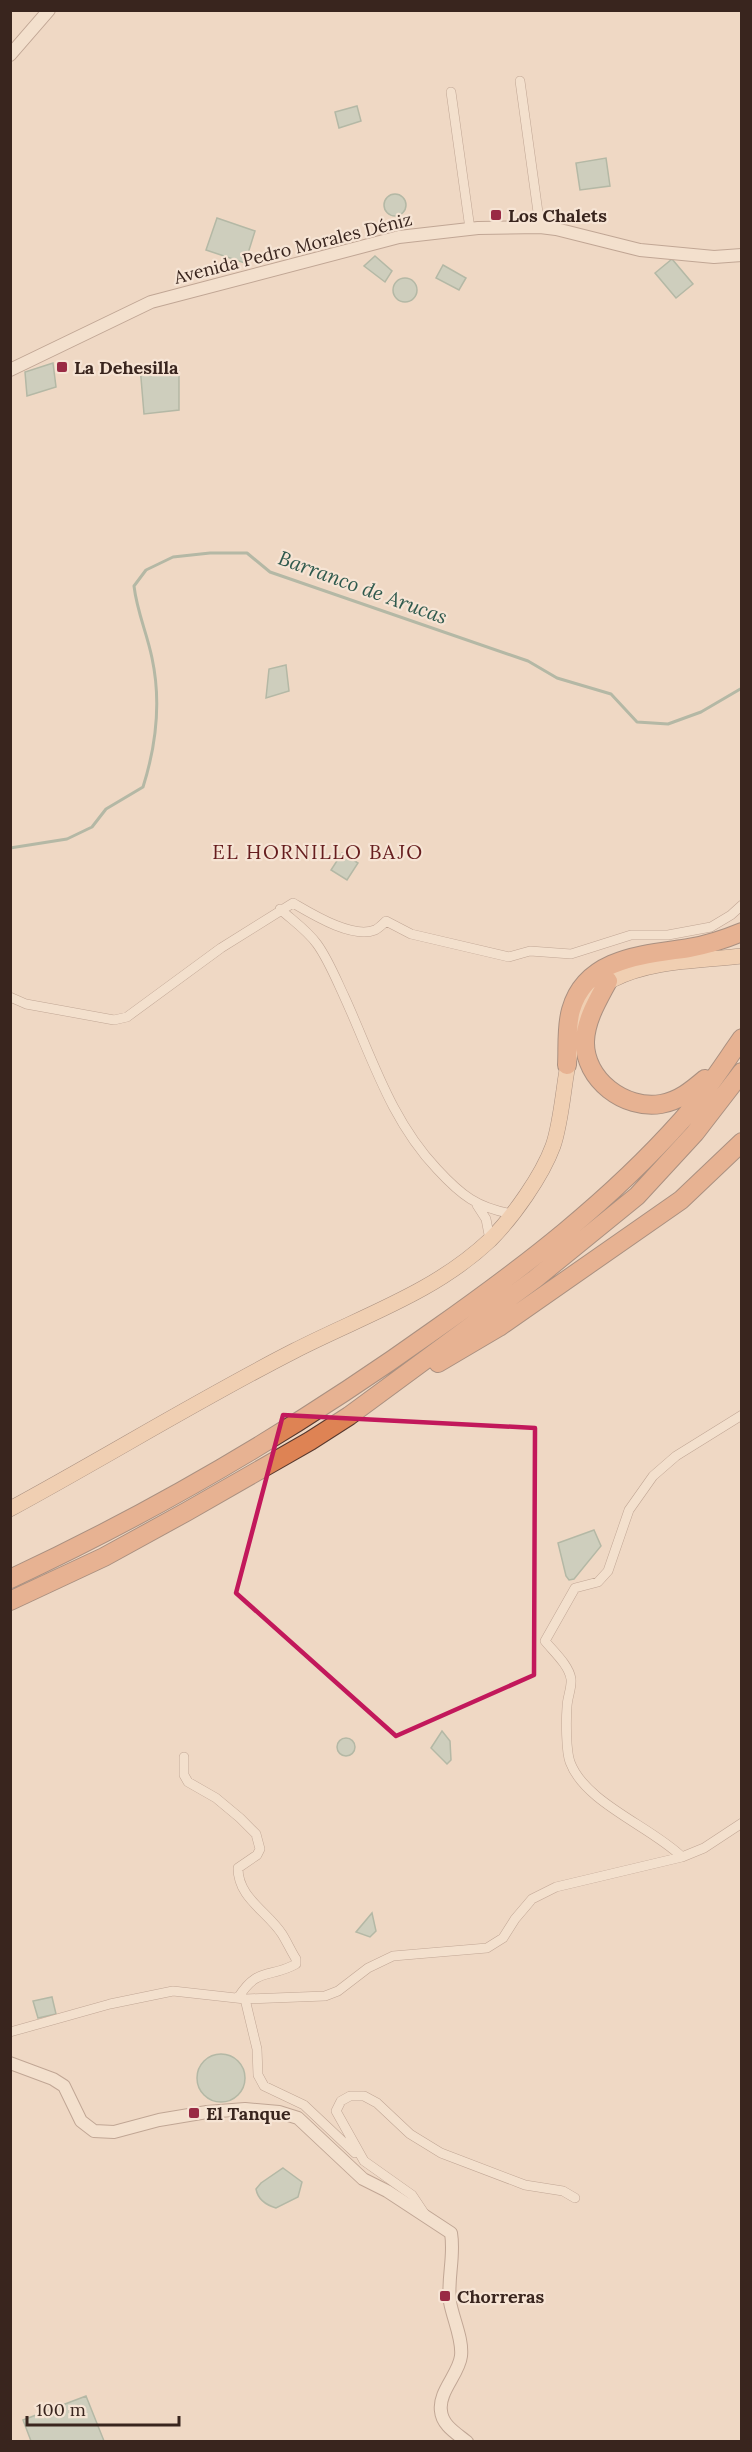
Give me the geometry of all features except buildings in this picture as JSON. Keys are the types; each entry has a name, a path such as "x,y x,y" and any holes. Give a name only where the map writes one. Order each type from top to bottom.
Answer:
{"highway":[{"path":"567,1065 570,1013 574,1001 594,974 628,957 719,941 741,932"},
{"path":"608,981 587,1025 585,1043 594,1073 616,1095 646,1105 678,1099 726,1060"},
{"path":"10,1579 95,1539 174,1497 387,1364 499,1286 589,1214 682,1119 741,1038"},
{"path":"349,1416 534,1280 637,1196 695,1133 741,1072"},
{"path":"10,1601 104,1557 155,1529 310,1441 499,1327 681,1200 741,1142"}],"main road":[{"path":"10,1509 295,1350 409,1297 451,1272 490,1240 513,1214 552,1147 563,1105 567,1065 576,1029 586,1003 608,981 626,973 654,965 741,956"}],"street":[{"path":"10,55 49,10"},
{"path":"520,81 540,227"},
{"path":"451,92 470,229"},
{"name":"Avenida Pedro Morales Déniz","path":"10,370 152,302 399,237 470,229 540,227 567,231 640,250 714,257 741,255"},
{"path":"10,997 26,1004 114,1020 127,1017 221,948 280,909 293,903 324,921 361,932 375,930 386,921 411,934 509,957 530,951 571,954 630,935 668,935 711,927 731,915 741,905"},
{"path":"280,909 316,943 330,967 394,1111 415,1143 453,1186 475,1203 490,1210 513,1214"},
{"path":"475,1203 486,1219 490,1240"},
{"path":"682,1857 670,1845 602,1800 579,1778 570,1761 567,1706 571,1680 564,1666 545,1641 575,1588 598,1581 608,1571 629,1510 652,1476 676,1456 741,1415"},
{"path":"184,1756 184,1775 188,1782 216,1798 256,1834 260,1849 256,1855 238,1868 238,1880 256,1908 281,1932 296,1959 296,1964 289,1968 255,1977 246,1986 242,1999 257,2049 258,2075 264,2086 304,2105 364,2161 412,2196 425,2215"},
{"path":"10,2032 110,2004 173,1991 242,1999 325,1996 338,1991 368,1968 393,1956 487,1948 503,1938 532,1899 556,1887 682,1857 704,1848 741,1823"},
{"path":"10,2063 53,2079 64,2086 81,2121 94,2131 114,2132 159,2120 207,2112 245,2109 279,2112 297,2118 316,2133 363,2179 451,2233 453,2244 449,2290 462,2352 460,2364 442,2400 441,2411 447,2426 467,2442"},
{"path":"364,2161 336,2111 341,2100 350,2096 364,2096 377,2103 410,2134 441,2153 525,2185 563,2191 575,2198"}],"highlighted area":[{"path":"283,1415 535,1428 534,1675 396,1736 236,1593"}],"shaded area":[{"path":"357,106 361,121 339,128 335,112"},
{"path":"606,158 610,186 580,190 576,163"},
{"path":"391,194 399,194 406,201 406,209 399,216 391,216 384,209 384,201"},
{"path":"217,218 255,231 245,263 206,250"},
{"path":"375,256 392,271 385,282 364,266"},
{"path":"672,259 693,284 676,298 655,273"},
{"path":"443,265 466,278 459,290 436,278"},
{"path":"405,278 414,281 417,290 414,299 405,302 396,299 393,290 396,281"},
{"path":"53,363 56,387 27,396 25,372"},
{"path":"140,366 179,371 179,410 144,414"},
{"path":"286,665 289,691 266,698 269,669"},
{"path":"342,853 358,863 347,880 331,870"},
{"path":"594,1530 601,1546 574,1579 569,1580 558,1543"},
{"path":"442,1731 450,1741 451,1760 447,1764 431,1748"},
{"path":"342,1738 350,1738 355,1743 353,1754 342,1756 337,1751 337,1743"},
{"path":"372,1913 376,1931 370,1937 356,1932"},
{"path":"52,1997 56,2014 38,2018 33,2001"},
{"path":"221,2054 238,2061 245,2078 238,2095 221,2102 204,2095 197,2078 204,2061"},
{"path":"283,2168 302,2182 298,2197 276,2208 263,2202 256,2189"},
{"path":"86,2396 104,2441 31,2441 23,2420"}],"waterway":[{"name":"Barranco de Arucas","path":"10,848 67,839 92,827 106,809 143,787 154,739 157,706 152,658 134,586 146,570 173,557 210,553 247,553 270,572 528,661 557,678 611,694 637,722 668,724 701,712 742,688"}],"place":[{"name":"Los Chalets","path":"496,215"},
{"name":"La Dehesilla","path":"62,367"},
{"name":"El Tanque","path":"194,2113"},
{"name":"Chorreras","path":"445,2296"}],"district":[{"name":"EL HORNILLO BAJO","path":"318,851"}]}
